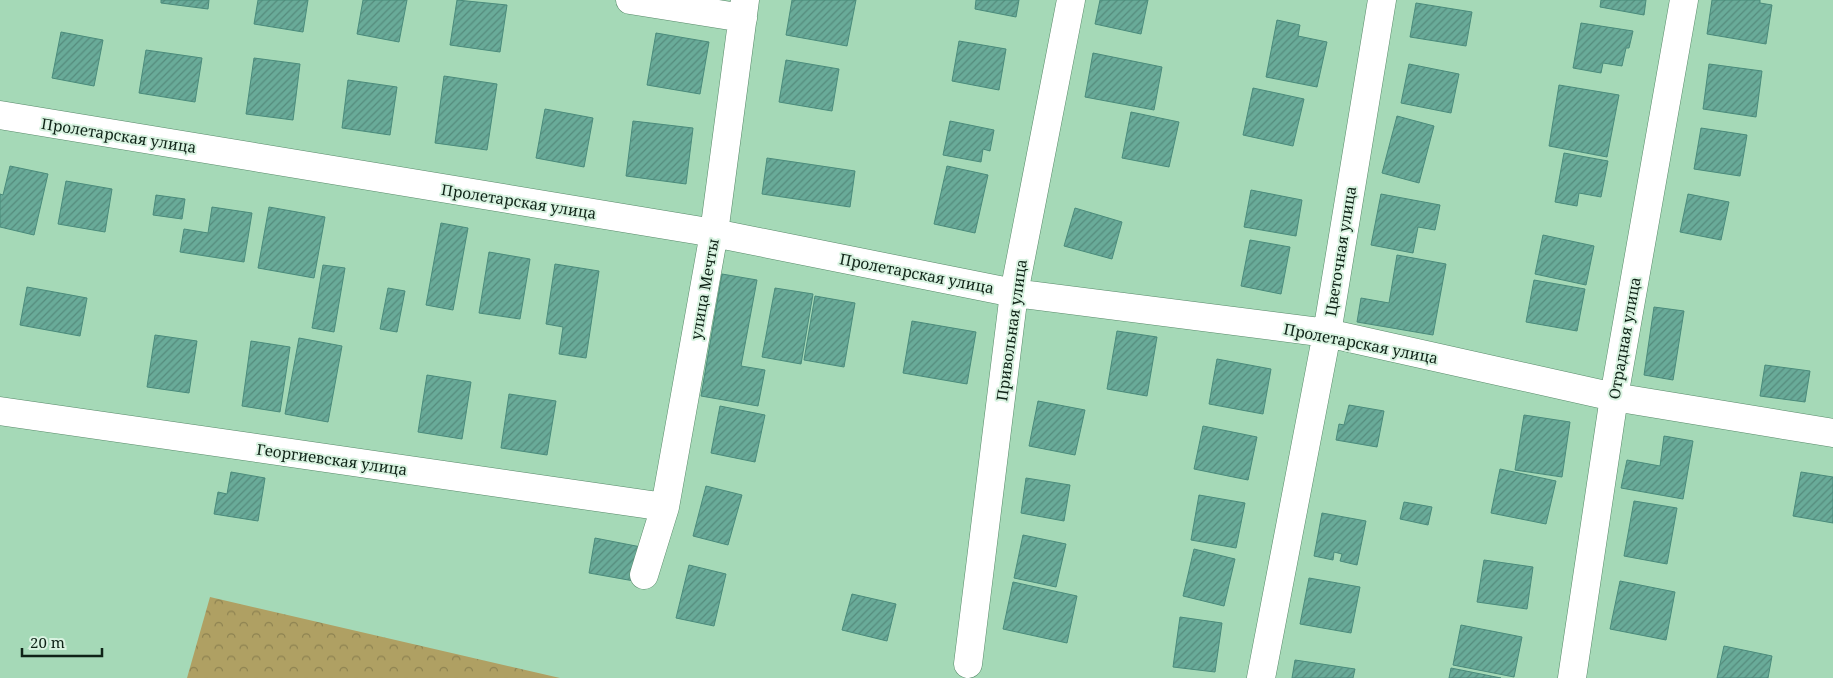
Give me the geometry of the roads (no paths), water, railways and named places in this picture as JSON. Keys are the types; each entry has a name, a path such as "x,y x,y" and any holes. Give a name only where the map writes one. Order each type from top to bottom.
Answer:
{"street":[{"path":"630,0 744,9"},
{"name":"Привольная улица","path":"968,664 1014,293 1071,0"},
{"name":"Цветочная улица","path":"1261,678 1327,333 1382,0"},
{"name":"Отрадная улица","path":"1572,678 1614,397 1684,0"},
{"name":"улица Мечты","path":"644,575 665,507 714,233 744,9"},
{"name":"Пролетарская улица","path":"0,115 714,233 1014,293 1327,333 1614,397 1833,433"},
{"name":"Георгиевская улица","path":"0,411 665,507"}]}
